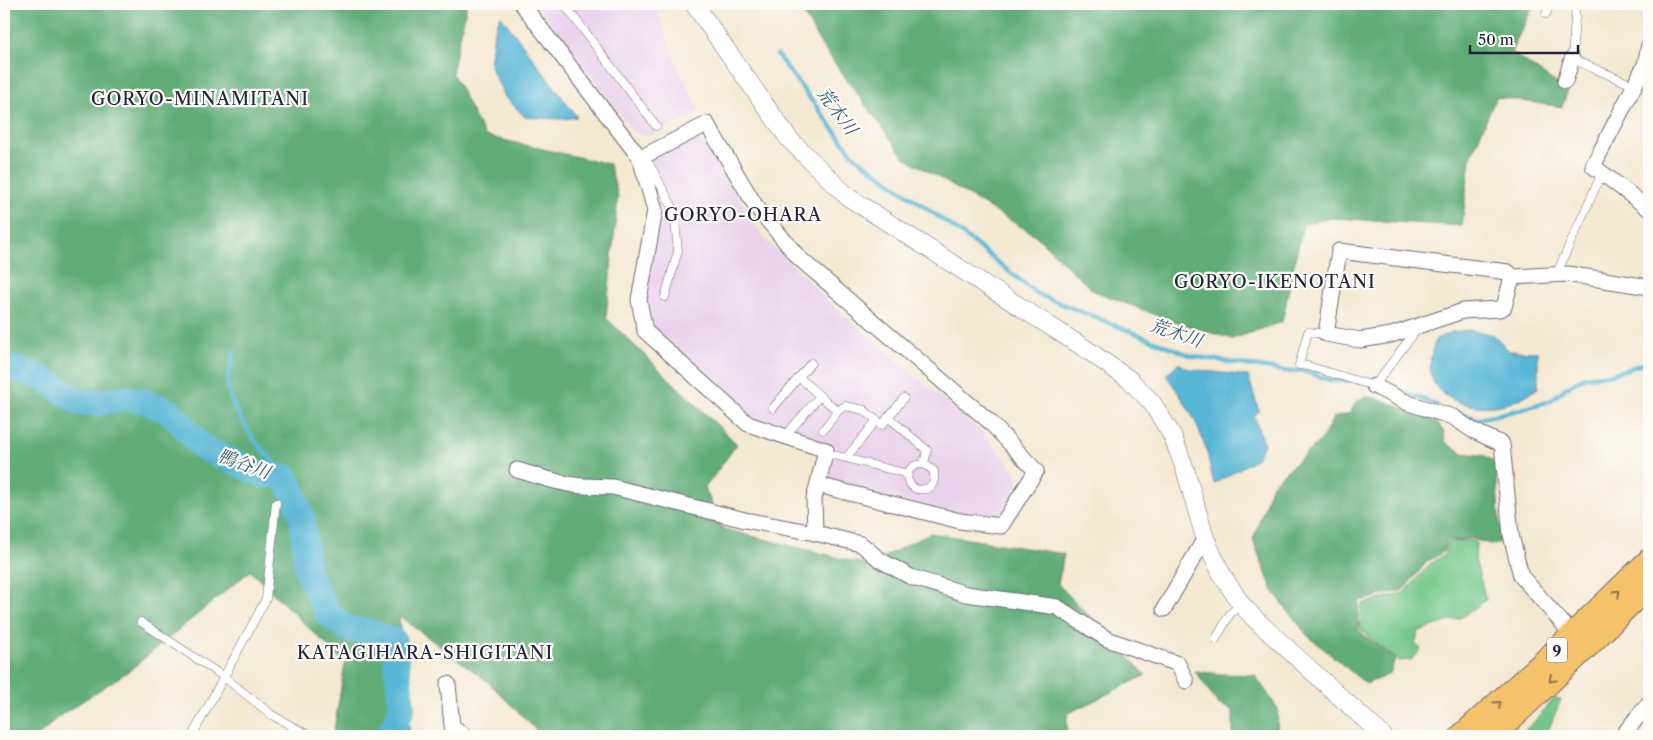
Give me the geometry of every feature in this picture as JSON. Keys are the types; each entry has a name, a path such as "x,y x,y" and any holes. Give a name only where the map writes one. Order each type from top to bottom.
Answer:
{"highway":[{"name":"9","path":"1492,736 1579,642 1649,561"},
{"name":"9","path":"1462,736 1649,584"}],"street":[{"path":"522,4 640,158 656,210 639,300 645,331 748,424 826,450 814,499 814,532"},
{"path":"694,4 789,139 848,197 1086,349 1130,380 1152,403 1172,434 1186,469 1205,538 1222,575 1241,604 1256,620 1383,736"},
{"path":"1649,45 1645,65 1593,166 1649,209"},
{"path":"1565,81 1572,59"},
{"path":"640,158 707,124 755,205 799,258 990,422 1036,471 1001,526 960,521 818,485"},
{"path":"1339,251 1508,272 1512,277 1504,307 1499,310 1463,311 1391,335 1360,340 1326,334 1339,251"},
{"path":"1512,277 1567,274 1649,287"},
{"path":"1374,386 1408,403 1453,417 1472,430 1502,444 1511,535 1520,576 1579,642"},
{"path":"517,470 576,486 597,485 613,487 745,520 814,532 861,544 880,560 911,577 966,594 1057,607 1107,639 1178,664 1186,681"},
{"path":"1164,609 1205,538"},
{"path":"448,684 452,726 465,736"},
{"path":"1622,736 1649,703"}],"lane":[{"path":"564,4 656,126"},
{"path":"1546,14 1550,4"},
{"path":"1576,4 1572,59 1635,86"},
{"path":"640,158 650,165 674,210 678,251 665,297"},
{"path":"1556,275 1602,174"},
{"path":"1326,334 1308,332 1299,365 1374,386 1420,324"},
{"path":"773,408 811,363"},
{"path":"799,377 838,412"},
{"path":"785,436 820,396"},
{"path":"823,430 845,406 864,410 882,425 904,398"},
{"path":"888,417 926,450 924,464"},
{"path":"846,458 877,420"},
{"path":"826,453 908,474"},
{"path":"917,463 924,464 934,471 933,483 930,488 922,490 910,484 908,474 913,465 917,463"},
{"path":"192,736 266,599 276,504"},
{"path":"1216,639 1230,614 1241,604"},
{"path":"141,622 224,677 272,715 310,736"}],"shaded area":[{"path":"536,4 656,4 679,70 700,111 651,136 634,132"},
{"path":"690,138 704,143 765,240 836,308 986,436 1016,472 1018,484 1001,514 990,519 956,514 832,482 826,473 832,447 746,414 649,327 644,304 661,213 648,169 653,157"}],"green space":[{"path":"4,4 467,4 452,73 485,136 609,164 618,196 606,318 737,444 705,488 723,529 868,565 930,533 1064,554 1058,584 1146,675 1067,714 1067,736 542,736 487,681 399,616 410,736 333,736 345,663 250,571 130,670 58,717 39,736 4,736"},
{"path":"798,4 1534,4 1511,52 1568,91 1562,107 1496,97 1470,159 1462,226 1331,218 1303,224 1282,322 1232,339 1161,317 1092,290 1035,235 904,157 822,46"},
{"path":"1365,396 1382,400 1435,420 1443,431 1446,443 1463,453 1486,456 1496,464 1499,518 1503,540 1494,545 1469,538 1458,541 1448,539 1443,552 1427,562 1403,590 1359,601 1358,630 1395,659 1390,674 1366,684 1307,635 1273,591 1253,540 1272,484 1322,439 1333,418 1350,413 1356,402"},
{"path":"1469,540 1476,543 1475,559 1486,600 1462,617 1419,631 1415,644 1421,649 1411,660 1399,661 1360,629 1362,604 1404,593 1430,564 1444,555 1449,541"},
{"path":"1195,671 1255,675 1278,709 1277,736 1233,736 1233,710 1218,704"},
{"path":"1555,698 1561,699 1546,736 1519,736 1534,722"}],"water":[{"path":"501,16 577,117 562,119 525,117 505,97 490,66 494,31"},
{"path":"1470,330 1494,335 1509,351 1538,352 1538,388 1515,401 1503,405 1490,406 1465,404 1453,400 1444,394 1432,380 1430,371 1430,361 1436,339 1452,332"},
{"path":"1178,363 1189,369 1248,376 1259,411 1254,416 1264,444 1257,458 1214,484 1202,436 1183,400 1166,375"}],"waterway":[{"name":"荒木川","path":"777,55 854,156 965,236 1037,294 1192,356 1291,372 1301,370 1330,380 1349,381"},
{"path":"234,352 228,382 232,401 261,449 280,468 286,477"},
{"name":"荒木川","path":"1456,412 1478,419 1518,410 1550,401 1567,387 1585,377 1612,374 1649,362"},
{"name":"鴨谷川","path":"4,366 41,377 79,402 96,403 124,398 144,401 171,412 203,448 261,474 286,477 302,515 307,570 327,613 348,629 366,631 394,641 402,709 389,736"},
{"name":"荒木川","path":"1386,385 1437,405"}],"district":[{"name":"GORYO-MINAMITANI","path":"200,99"},
{"name":"GORYO-OHARA","path":"743,215"},
{"name":"GORYO-IKENOTANI","path":"1275,282"},
{"name":"KATAGIHARA-SHIGITANI","path":"425,653"}]}
